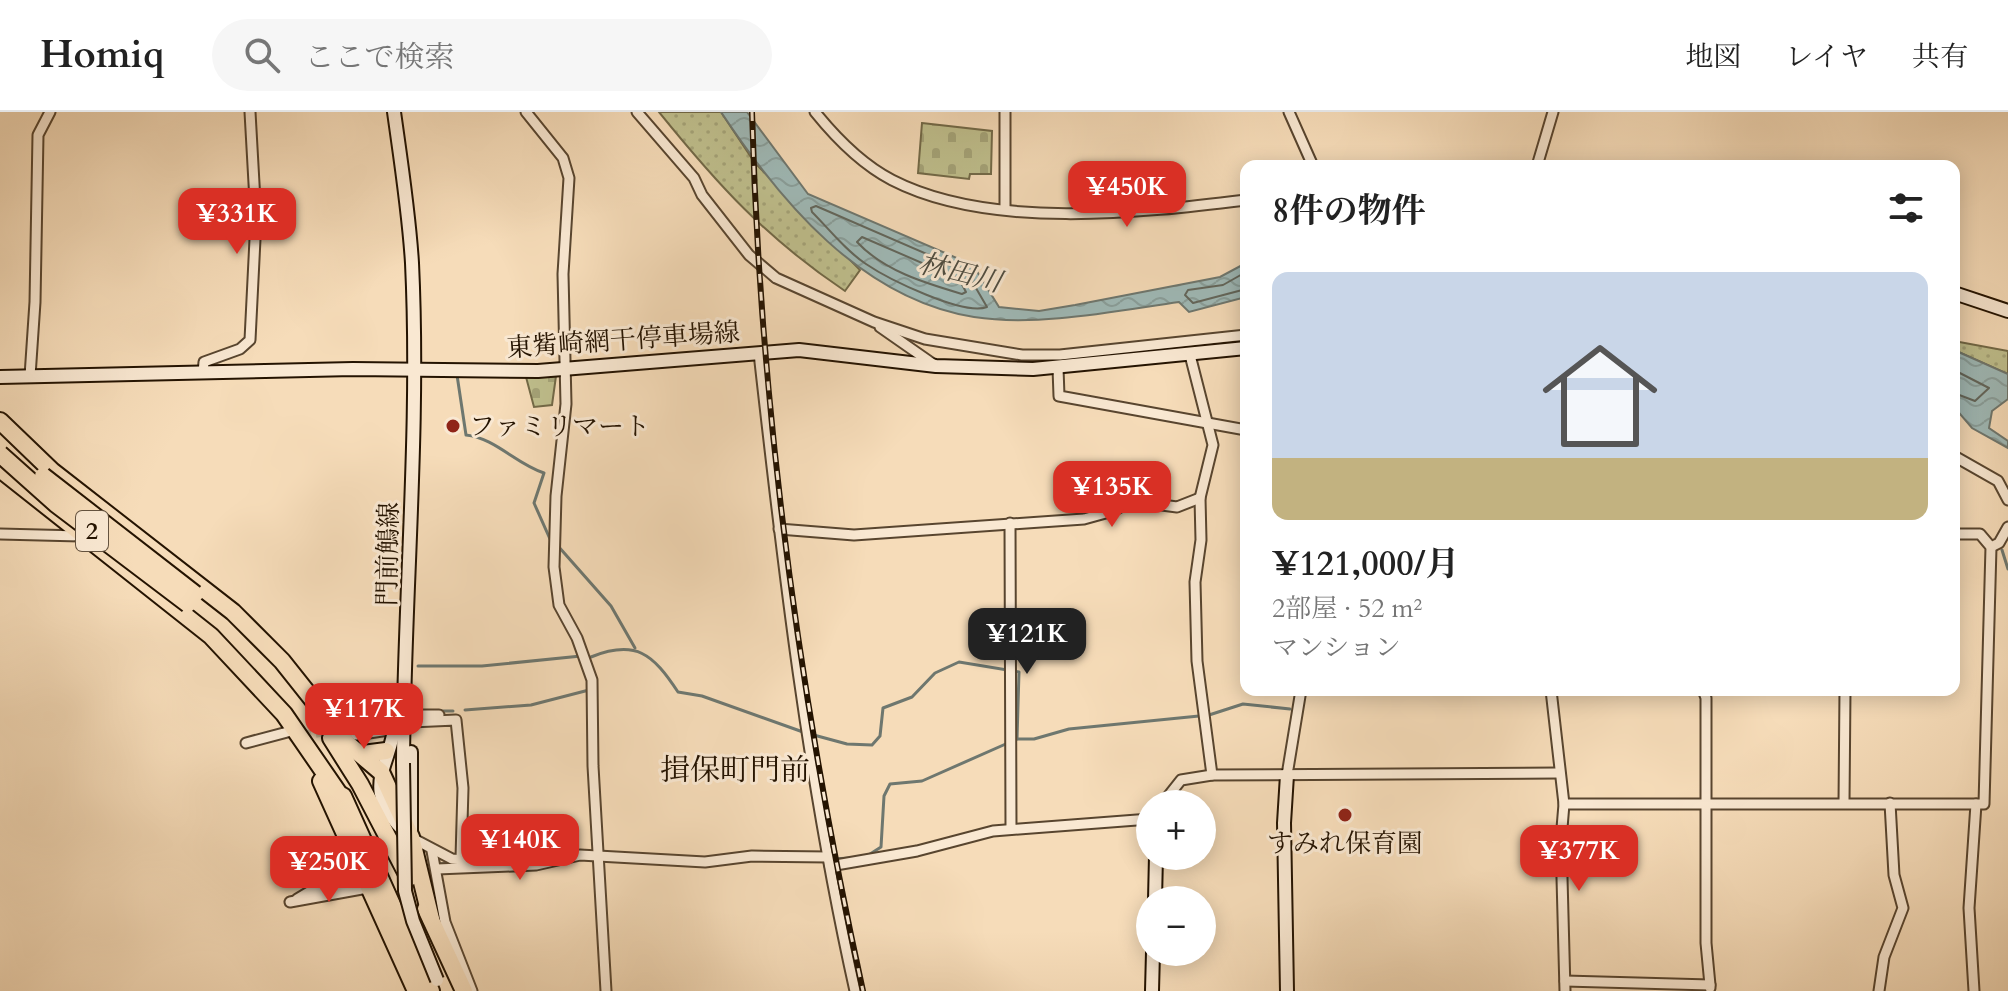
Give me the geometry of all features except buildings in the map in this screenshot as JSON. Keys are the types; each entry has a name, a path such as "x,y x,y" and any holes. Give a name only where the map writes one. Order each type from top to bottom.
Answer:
{"highway":[{"path":"0,421 47,466 132,532 188,596 221,645 296,736 346,804"},
{"name":"2","path":"0,435 87,513 188,596 280,694 319,749 346,804 371,884 437,987"},
{"name":"2","path":"0,454 56,504 257,648 319,722 360,784 460,983"},
{"path":"47,466 48,510"},
{"path":"0,469 84,538 266,644 343,738 381,772 411,837 431,919"},
{"path":"84,538 132,532"},
{"path":"296,736 371,884 416,991"},
{"path":"363,754 386,751"},
{"name":"2","path":"398,860 431,919 460,983"}],"main road":[{"name":"門前鵤線","path":"394,112 409,219 413,369 410,586 403,763 405,891 437,987"},
{"path":"1960,295 2008,311"},
{"name":"東觜崎網干停車場線","path":"0,377 413,369 566,370 799,350 936,366 1058,368 1240,349"},
{"path":"381,772 391,725 398,641 410,586"},
{"path":"409,617 414,718 411,837"},
{"path":"1287,775 1284,823 1287,991"},
{"path":"1152,991 1153,966"}],"street":[{"path":"30,376 35,302 38,135 50,112"},
{"path":"203,373 204,362 240,349 250,340 256,219 250,112"},
{"path":"526,112 567,169 563,274 566,370 556,496 555,593 588,662 592,680 606,991"},
{"path":"637,112 694,178 702,195 749,255 776,278 874,322 925,339 1022,355 1060,355 1240,336"},
{"path":"815,112 835,137 891,180 958,203 1005,209 1136,212 1240,201"},
{"path":"1005,112 1005,209"},
{"path":"1289,112 1310,160"},
{"path":"1539,160 1553,112"},
{"path":"874,322 936,366"},
{"path":"759,353 779,529 830,862 855,991"},
{"path":"1190,355 1213,445 1200,498 1201,540 1195,582 1197,661 1212,775"},
{"path":"1058,368 1059,396 1240,429"},
{"path":"1960,459 1998,481 2008,500"},
{"path":"779,529 854,535 1084,519 1113,511 1131,501 1177,507 1200,498"},
{"path":"1010,523 1011,829"},
{"path":"1991,547 1999,543 2008,527"},
{"path":"0,534 84,538"},
{"path":"1564,804 1984,804 1991,547 1980,534 1960,534"},
{"path":"1287,775 1300,696"},
{"path":"1552,696 1564,804 1561,840 1565,986 1710,988 1706,943 1708,804 1703,696"},
{"path":"1844,803 1845,696"},
{"path":"414,718 456,720 463,788 461,858"},
{"path":"348,728 356,735 391,725"},
{"path":"1173,790 1181,780 1212,775 1558,773"},
{"path":"1879,991 1884,957 1903,908 1894,875 1890,803"},
{"path":"1974,991 1969,908 1976,804"},
{"path":"437,869 536,865 580,855 705,862 752,856 830,862 1011,829 1136,820"},
{"path":"411,837 432,851 498,866"},
{"path":"416,865 432,851"},
{"path":"432,851 460,983 472,991"},
{"path":"371,884 290,902 312,890 371,884"}],"green space":[{"path":"659,112 721,112 755,163 860,270 845,291 791,251 744,209"},
{"path":"922,123 992,131 991,174 970,174 969,179 918,173"},
{"path":"1960,342 2008,351 2008,374 1960,353"},
{"path":"556,376 552,405 534,407 526,377"}],"water":[{"name":"林田川","path":"721,112 747,112 808,194 973,265 999,307 1039,311 1075,305 1220,277 1240,266 1240,299 1189,312 1179,302 1076,317 1024,320 974,317 933,307 895,290 860,268 827,241 797,211 744,146"},
{"path":"1960,353 2008,374 2008,399 1992,411 1989,428 2008,441 2008,448 1972,428 1960,414"}],"waterway":[{"path":"457,375 466,435 486,441 544,473 534,503 550,539"},
{"path":"558,546 611,606 635,648"},
{"path":"2002,550 2008,569"},
{"path":"591,657 632,650 651,659 678,692 702,696 803,732"},
{"path":"418,666 482,666 581,656"},
{"path":"810,734 847,744 872,745 880,736 883,708 912,697 935,673 959,662 1019,672 1017,739"},
{"path":"465,710 531,705 589,690"},
{"path":"867,856 881,847 884,796 890,784 922,781 1017,739 1034,739 1069,729 1209,715 1243,704 1290,709"},
{"path":"440,711 453,711"},
{"path":"831,859 852,858"},
{"path":"796,861 816,861"},
{"path":"439,864 455,863"}],"tunnel":[{"path":"289,737 338,730"}],"railway":[{"path":"752,112 764,333 787,554 820,774 863,991"}],"place":[{"name":"ファミリマート","path":"453,426"},
{"name":"すみれ保育園","path":"1345,815"}],"district":[{"name":"揖保町門前","path":"735,770"}]}
